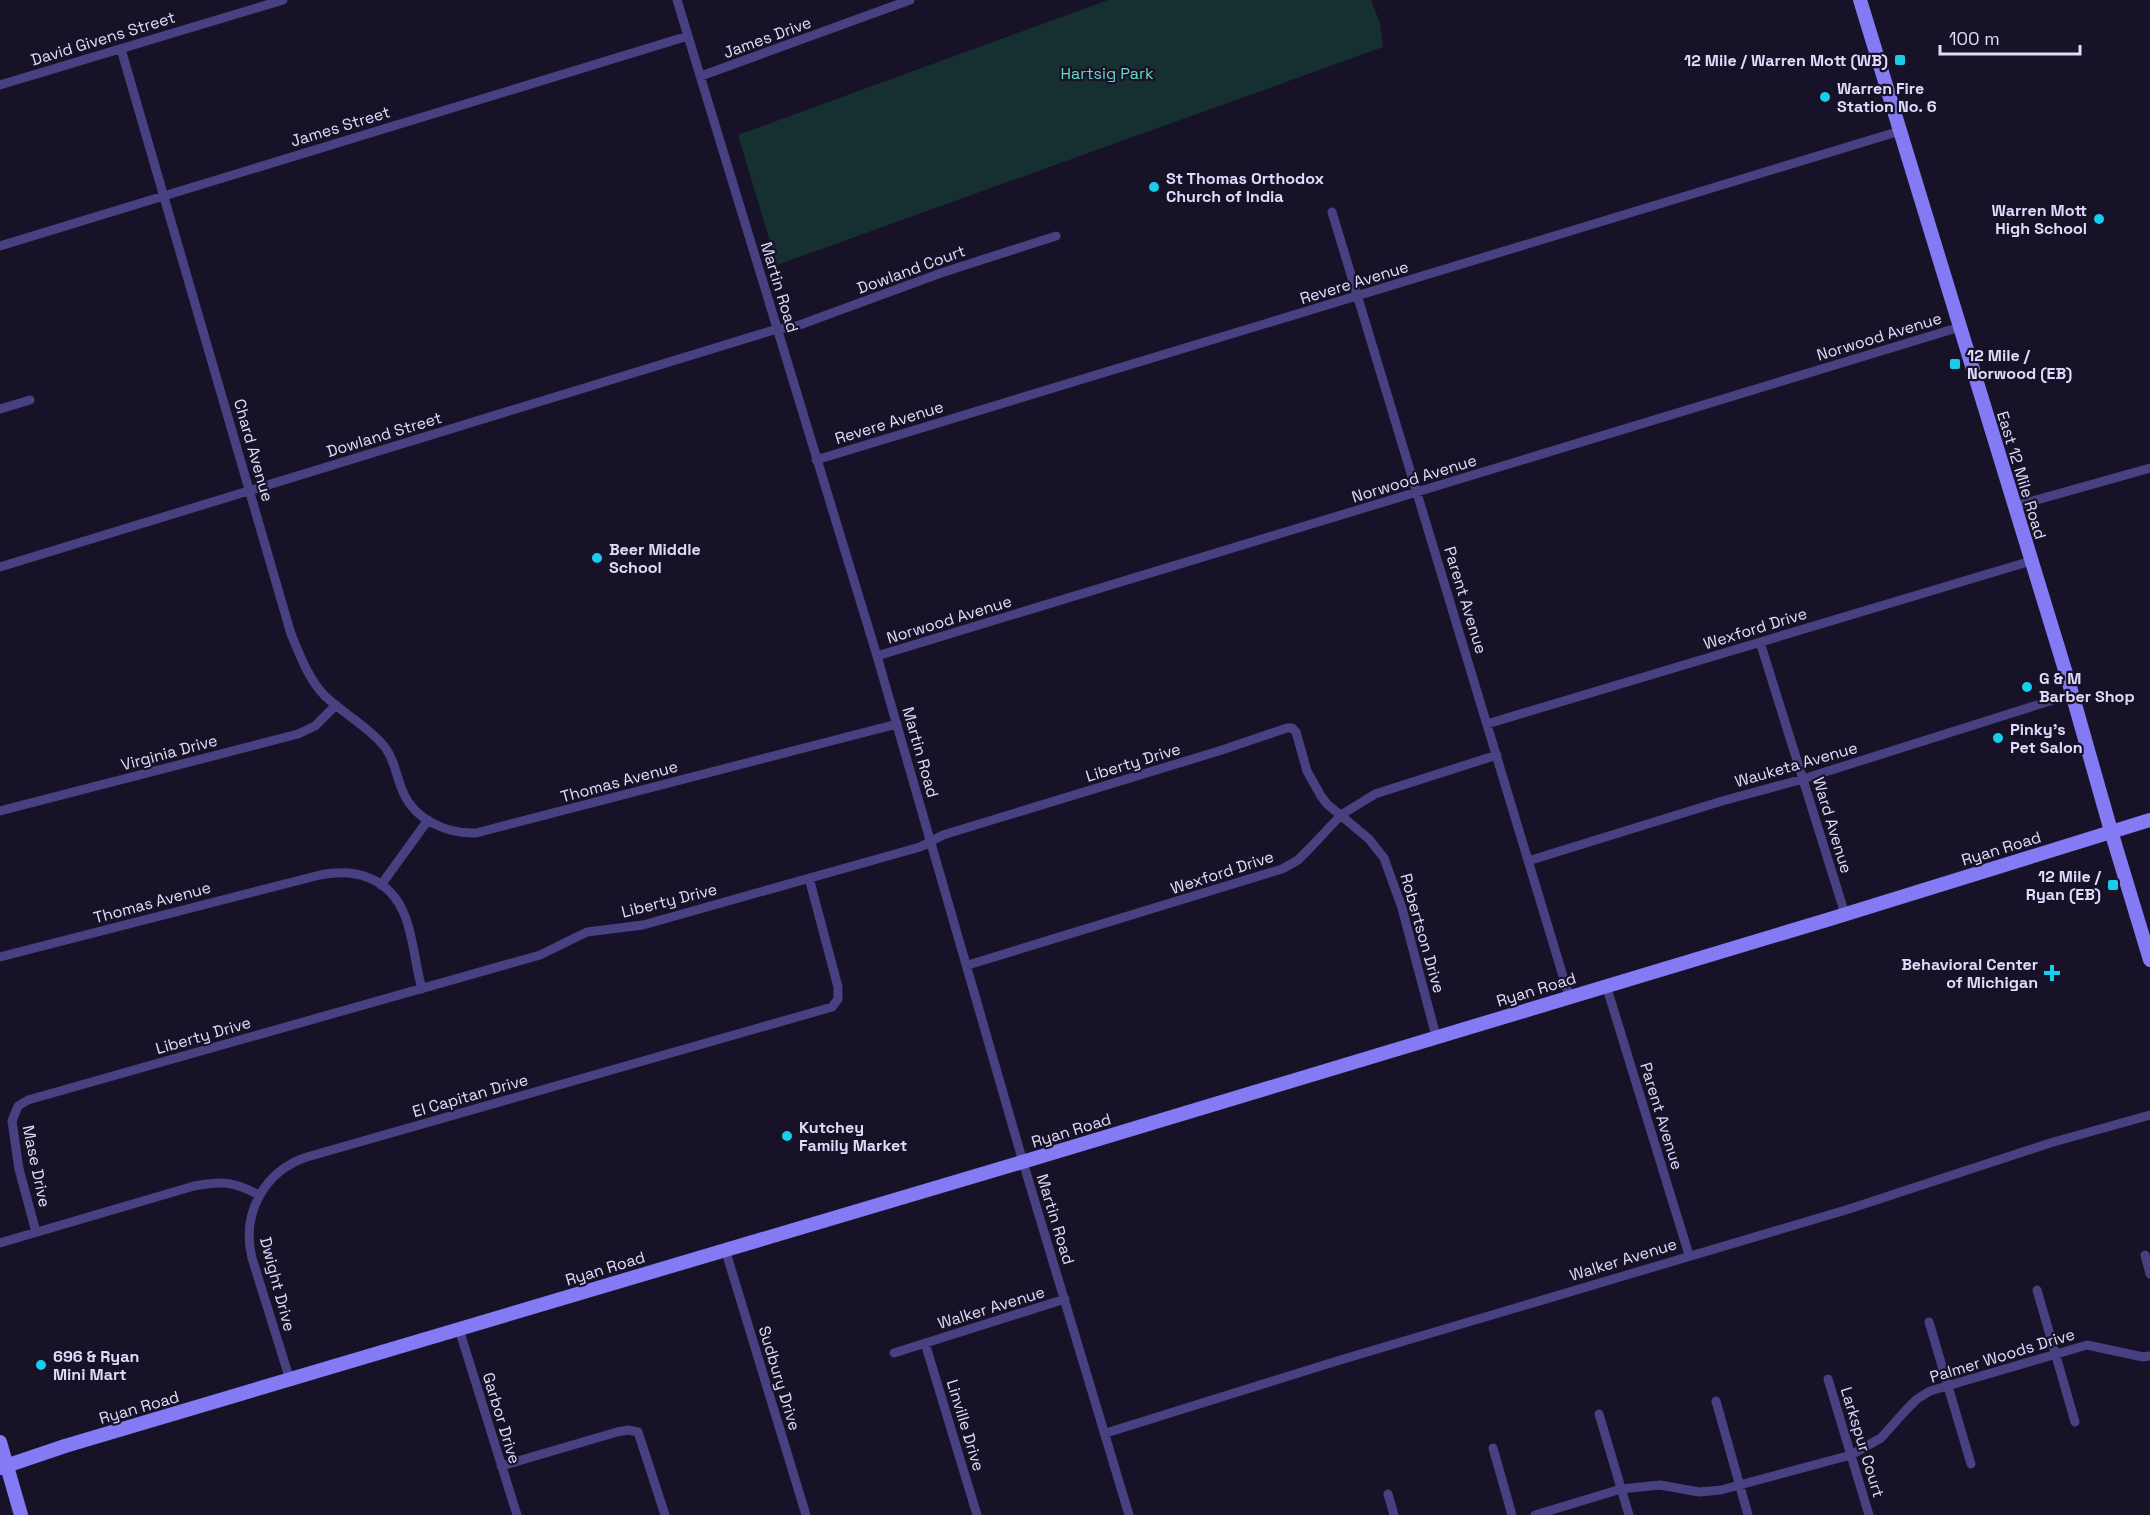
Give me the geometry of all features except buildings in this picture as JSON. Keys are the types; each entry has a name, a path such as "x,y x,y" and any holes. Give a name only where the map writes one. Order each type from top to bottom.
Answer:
{"main road":[{"name":"East 12 Mile Road","path":"1860,0 2072,694 2150,960"},
{"name":"Ryan Road","path":"3,1467 65,1446 1023,1162 2150,820"},
{"path":"0,1442 3,1467 21,1515"}],"street":[{"name":"David Givens Street","path":"0,85 283,0"},
{"name":"Martin Road","path":"677,0 877,656 1023,1162 1129,1515"},
{"name":"James Drive","path":"701,76 910,0"},
{"name":"James Street","path":"0,246 688,36"},
{"name":"Chard Avenue","path":"121,49 291,634 317,687 383,745 392,758 409,802 428,820"},
{"name":"Revere Avenue","path":"816,460 1900,131"},
{"name":"Parent Avenue","path":"1332,212 1569,996"},
{"name":"Dowland Court","path":"777,329 794,327 940,273 1056,236"},
{"name":"Norwood Avenue","path":"877,656 1960,327"},
{"name":"Dowland Street","path":"0,567 777,329"},
{"path":"0,409 30,400"},
{"path":"2015,506 2150,468"},
{"name":"Wexford Drive","path":"1487,724 2031,561"},
{"name":"Ward Avenue","path":"1760,642 1845,914"},
{"name":"Wauketa Avenue","path":"1528,861 1722,801 1803,779 2072,694"},
{"name":"Virginia Drive","path":"0,811 298,734 321,722 336,705"},
{"name":"Thomas Avenue","path":"428,820 445,829 476,833 897,724"},
{"name":"Liberty Drive","path":"18,1106 28,1100 540,955 587,932 643,925 920,847 943,835 1292,728"},
{"name":"Robertson Drive","path":"1292,728 1297,735 1307,771 1327,804 1369,839 1384,858 1402,908 1436,1036"},
{"name":"Wexford Drive","path":"968,965 1282,869 1305,854 1341,815 1375,794 1497,756"},
{"path":"381,885 428,820"},
{"name":"Thomas Avenue","path":"0,957 332,872 350,872 381,885 396,899 404,914 422,989"},
{"name":"El Capitan Drive","path":"259,1195 279,1171 307,1157 832,1007 838,999 838,987 809,878"},
{"name":"Parent Avenue","path":"1606,985 1689,1255"},
{"name":"Mase Drive","path":"18,1106 12,1121 19,1169 36,1232"},
{"name":"Walker Avenue","path":"1106,1433 1337,1361 1849,1209 2050,1143 2150,1115"},
{"path":"0,1243 194,1186 217,1182 241,1185 259,1195"},
{"name":"Dwight Drive","path":"259,1195 250,1221 250,1249 290,1380"},
{"name":"Sudbury Drive","path":"724,1249 806,1515"},
{"path":"2145,1255 2150,1275"},
{"path":"2037,1290 2075,1422"},
{"name":"Walker Avenue","path":"894,1353 1065,1299"},
{"path":"1929,1322 1971,1464"},
{"name":"Garbor Drive","path":"459,1329 517,1515"},
{"name":"Linville Drive","path":"925,1343 977,1515"},
{"name":"Palmer Woods Drive","path":"1535,1515 1621,1489 1659,1485 1699,1492 1740,1486 1851,1455 1881,1438 1917,1399 1930,1391 2056,1352 2087,1345 2143,1357 2150,1356"},
{"name":"Larkspur Court","path":"1828,1378 1869,1515"},
{"path":"1716,1401 1748,1515"},
{"path":"1599,1414 1629,1515"},
{"path":"501,1466 617,1432 628,1430 638,1432 665,1515"},
{"path":"1492,1448 1512,1515"},
{"path":"1388,1494 1394,1515"}],"green space":[{"name":"Hartsig Park","path":"1108,0 1371,0 1380,23 1383,47 777,265 738,135"}],"place":[{"name":"12 Mile / Warren Mott (WB)","path":"1900,60"},
{"name":"Warren Fire Station No. 6","path":"1825,97"},
{"name":"St Thomas Orthodox Church of India","path":"1154,187"},
{"name":"Warren Mott High School","path":"2099,219"},
{"name":"12 Mile / Norwood (EB)","path":"1955,364"},
{"name":"Beer Middle School","path":"597,558"},
{"name":"G & M Barber Shop","path":"2027,687"},
{"name":"Pinky's Pet Salon","path":"1998,738"},
{"name":"12 Mile / Ryan (EB)","path":"2113,885"},
{"name":"Behavioral Center of Michigan","path":"2052,973"},
{"name":"Kutchey Family Market","path":"787,1136"},
{"name":"696 & Ryan Mini Mart","path":"41,1365"}]}
